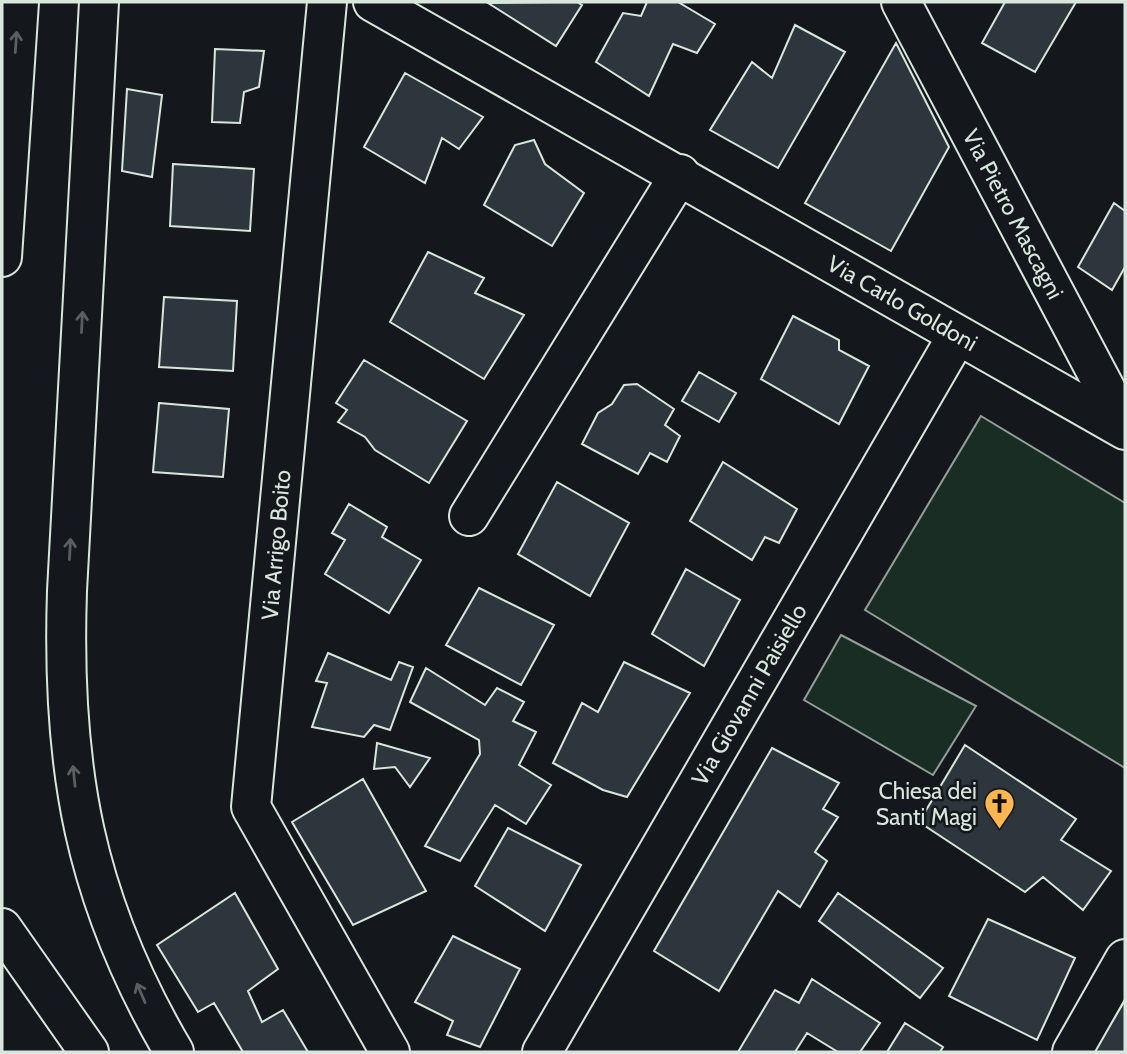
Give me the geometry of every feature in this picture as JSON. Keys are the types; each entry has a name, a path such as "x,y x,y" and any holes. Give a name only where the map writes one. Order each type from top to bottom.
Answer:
{"main road":[{"path":"2,257 19,2"},
{"path":"99,2 67,591 66,694 78,807 92,870 145,1003 174,1052"},
{"name":"Via Arrigo Boito","path":"327,2 251,807 390,1052"},
{"name":"Via Carlo Goldoni","path":"373,2 681,174 957,336 1125,428"},
{"name":"Via Pietro Mascagni","path":"901,2 1125,428"},
{"path":"469,516 681,174"},
{"name":"Via Giovanni Paisiello","path":"542,1052 957,336"},
{"path":"11,942 89,1052"},
{"path":"1072,1052 1125,959"}],"green space":[{"path":"981,416 1125,503 1125,768 865,610"},
{"path":"841,635 976,706 933,775 804,700"}],"building":[{"path":"577,2 582,5 556,46 488,3"},
{"path":"647,2 678,2 715,24 697,53 673,44 649,96 596,62 623,13 641,16"},
{"path":"1005,2 1076,2 1035,72 982,43"},
{"path":"795,25 845,52 778,168 710,130 752,62 772,78"},
{"path":"896,43 949,147 891,251 805,203"},
{"path":"215,49 264,51 259,87 244,92 240,123 212,122"},
{"path":"405,73 483,117 459,149 442,138 425,183 364,147"},
{"path":"127,89 162,95 152,177 122,171"},
{"path":"534,140 545,164 584,193 552,246 484,205 515,145"},
{"path":"173,164 254,169 250,231 170,226"},
{"path":"1114,203 1125,211 1125,267 1112,290 1078,267"},
{"path":"428,252 484,278 475,293 524,315 484,379 390,322"},
{"path":"164,297 237,301 233,371 159,367"},
{"path":"793,316 839,340 839,350 869,366 839,424 761,379"},
{"path":"364,360 467,421 429,483 375,450 365,437 338,422 347,410 336,403"},
{"path":"699,372 736,393 719,422 682,401"},
{"path":"637,384 674,409 665,425 680,436 667,462 650,453 638,474 582,444 598,413 612,404 624,385"},
{"path":"159,403 229,409 223,477 153,472"},
{"path":"723,462 797,509 779,543 765,537 752,560 690,521"},
{"path":"557,482 629,523 590,596 518,554"},
{"path":"349,504 387,527 382,537 421,560 389,613 325,574 345,540 332,533"},
{"path":"686,569 740,600 704,666 652,634"},
{"path":"479,588 554,625 521,685 446,645"},
{"path":"328,653 391,680 399,662 413,667 390,730 374,725 364,737 312,727 327,683 316,681"},
{"path":"624,662 690,693 627,797 603,790 553,763 582,703 598,712"},
{"path":"426,668 485,705 497,688 524,702 513,721 536,732 519,765 551,785 526,824 495,805 460,861 425,846 480,754 479,740 410,702"},
{"path":"377,743 430,758 410,787 395,767 374,769"},
{"name":"Chiesa dei Santi Magi","path":"965,745 1076,819 1061,840 1111,871 1083,910 1043,877 1025,892 919,822"},
{"path":"772,748 839,783 823,809 838,817 815,852 827,861 800,907 778,891 719,991 654,951"},
{"path":"363,779 426,891 353,925 292,822"},
{"path":"508,828 581,865 545,931 475,886"},
{"path":"235,893 278,969 248,991 262,1022 283,1010 308,1052 243,1052 214,1003 198,1012 157,945"},
{"path":"838,893 943,968 920,998 819,921"},
{"path":"988,919 1075,958 1037,1040 949,996"},
{"path":"453,936 520,969 480,1047 447,1035 453,1021 415,1002"},
{"path":"812,979 880,1023 860,1052 838,1052 807,1033 795,1052 738,1052 775,990 799,1003"},
{"path":"1125,1000 1125,1052 1094,1052"},
{"path":"905,1023 943,1047 940,1052 887,1052"}],"place":[{"name":"Chiesa dei Santi Magi","path":"1000,831"}]}
